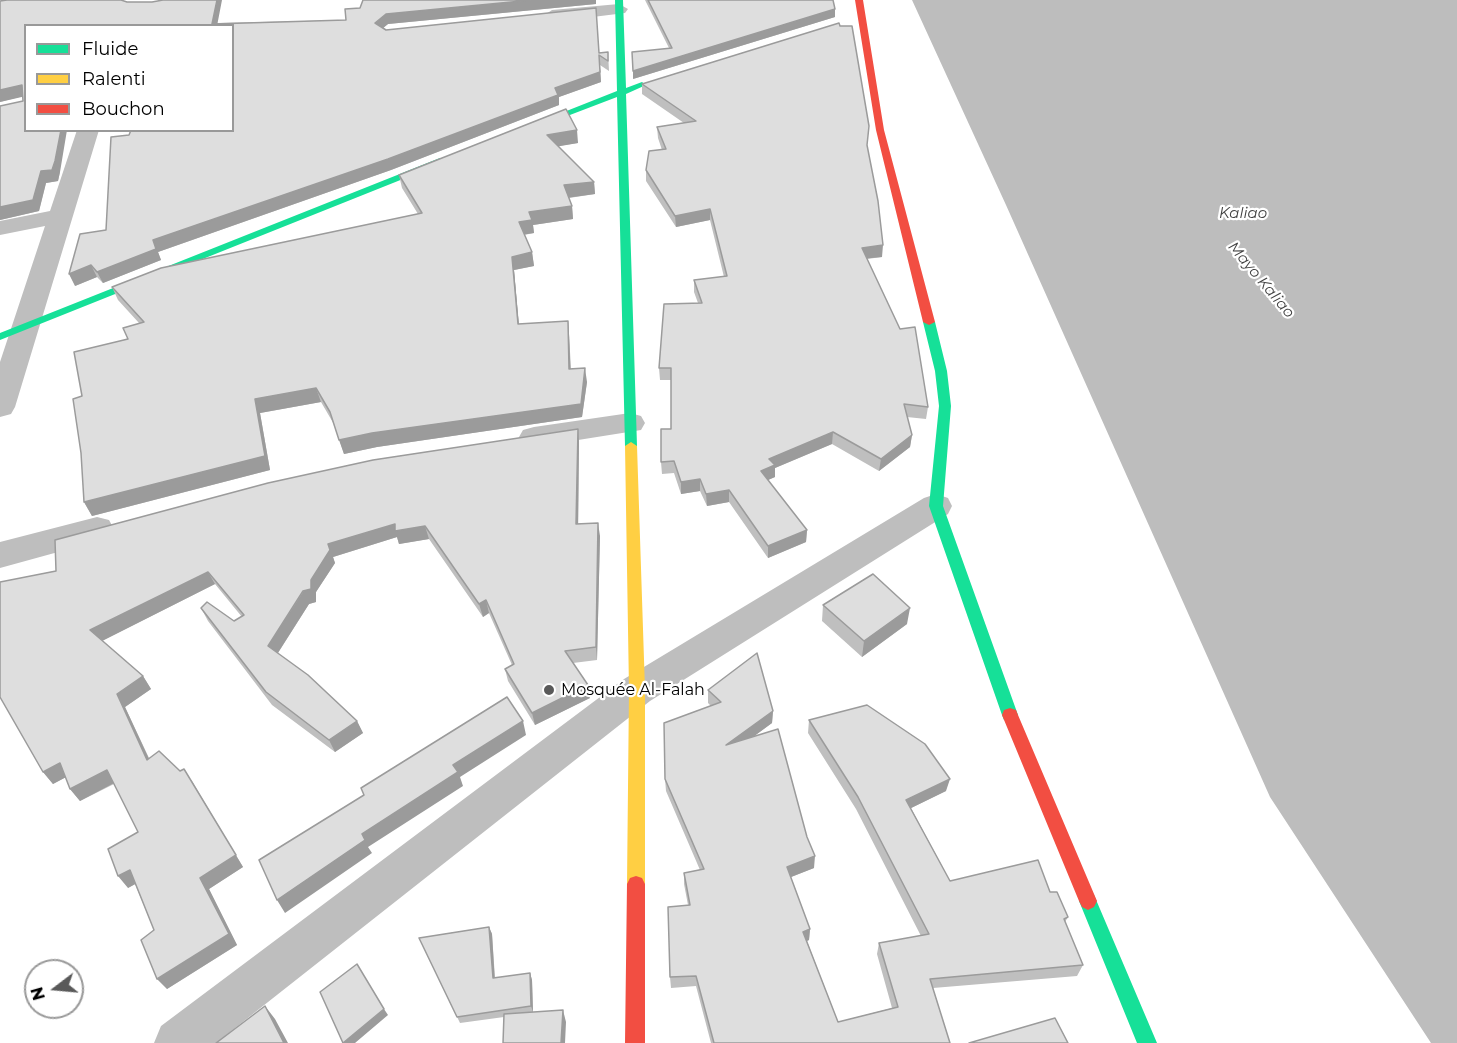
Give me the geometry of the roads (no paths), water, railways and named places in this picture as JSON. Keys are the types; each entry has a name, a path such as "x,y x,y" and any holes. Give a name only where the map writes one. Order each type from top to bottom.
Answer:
{"street":[{"path":"859,0 856,18 880,130 941,371 945,406 936,506 1002,697 1147,1043"},
{"path":"528,19 619,5 637,690 635,1043"},
{"path":"513,134 656,80"},
{"path":"0,407 86,132"},
{"path":"0,337 458,155"},
{"path":"0,228 61,216"},
{"path":"503,441 630,423"},
{"path":"178,1043 637,690 936,506"},
{"path":"0,555 127,521"}],"water":[{"name":"Kaliao","path":"912,0 1457,0 1457,1043 1431,1043 1270,797"}],"place":[{"name":"Mosquée Al-Falah","path":"549,690"}],"water label":[{"name":"Mayo Kaliao","path":"1261,280"}]}
